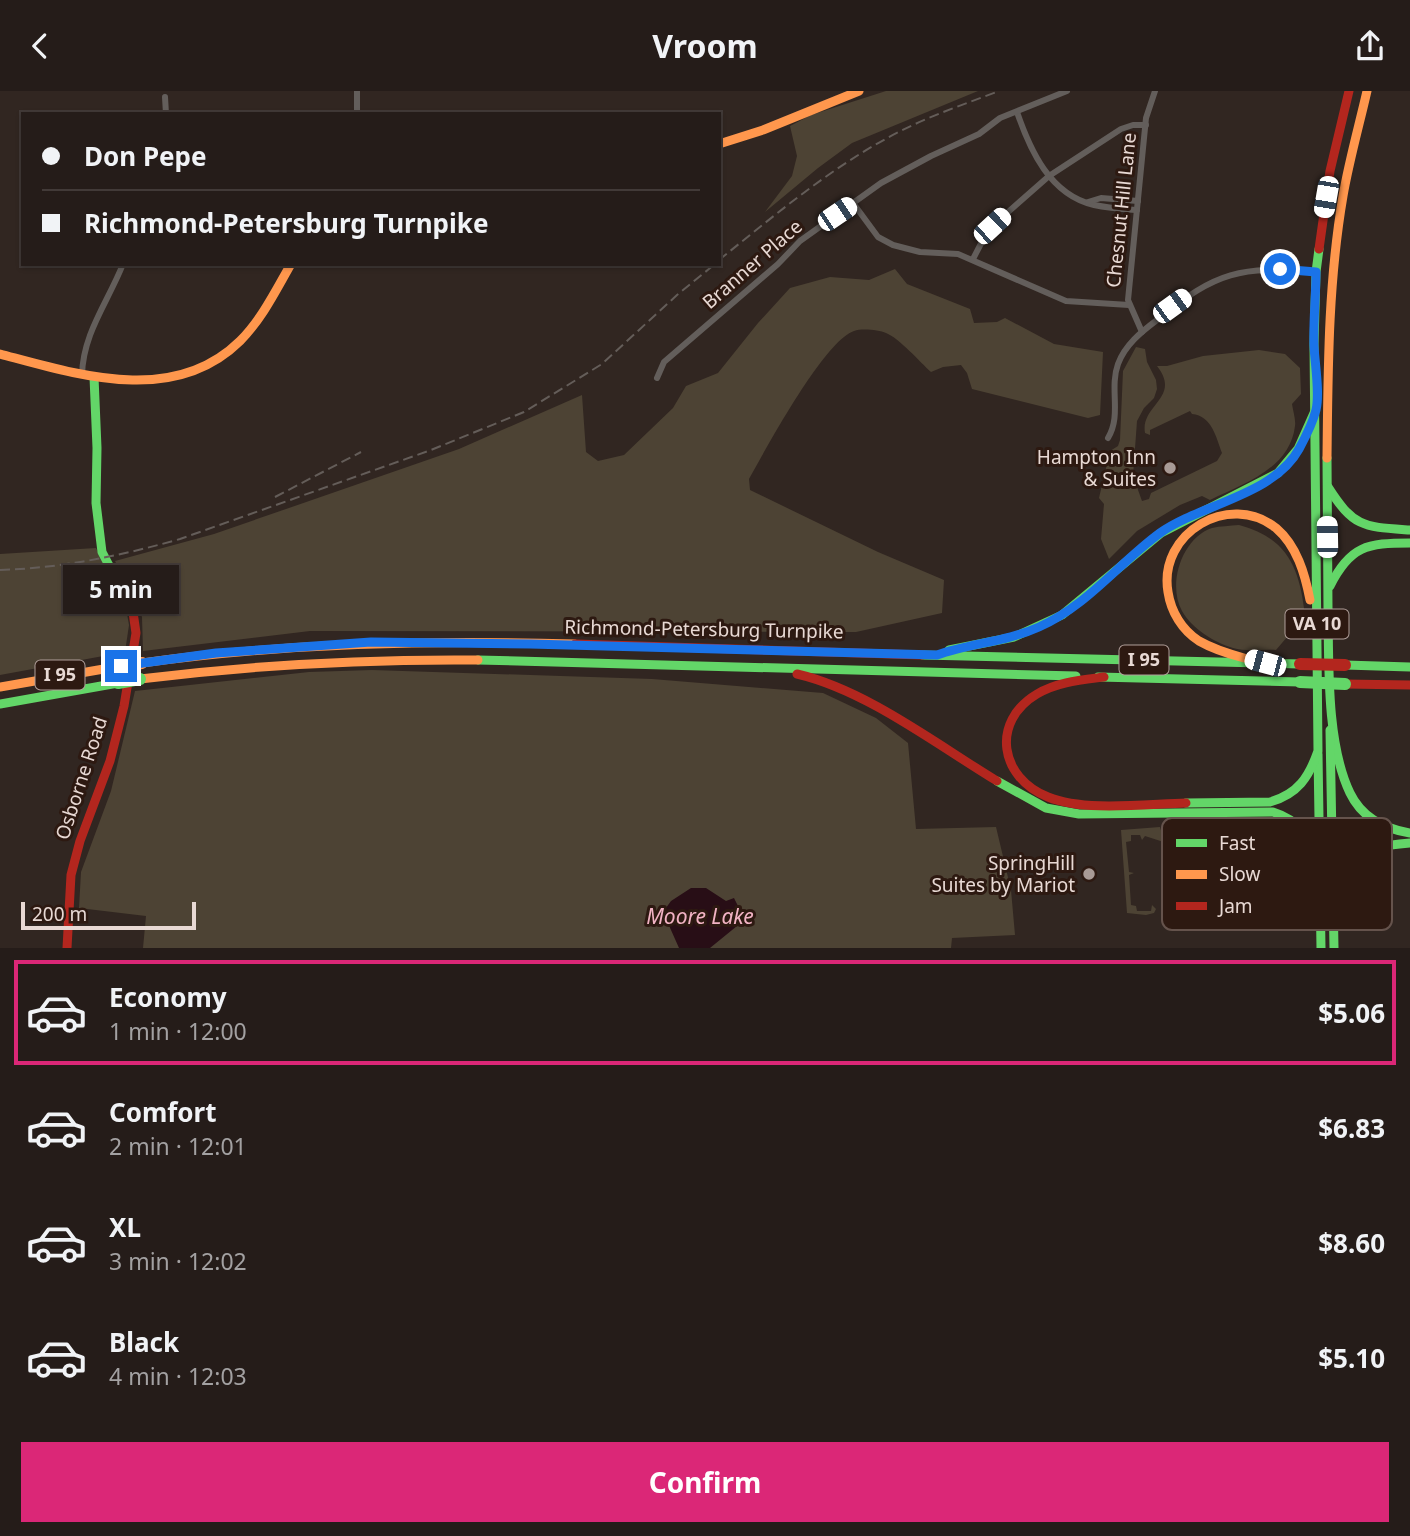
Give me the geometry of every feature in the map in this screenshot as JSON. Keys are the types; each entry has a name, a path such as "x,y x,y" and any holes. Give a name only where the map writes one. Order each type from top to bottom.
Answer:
{"main road":[{"path":"721,142 763,130 859,91"},
{"name":"VA 10","path":"1319,818 1314,322 1316,272 1331,171 1349,91"},
{"name":"VA 10","path":"1331,818 1326,484 1327,366 1333,270 1343,195 1367,91"},
{"path":"1318,248 1326,267 1333,270"},
{"path":"0,354 88,376 123,381 159,381 187,374 210,364 231,350 252,327 290,266"},
{"path":"1316,272 1322,277 1331,295"},
{"name":"Osborne Road","path":"67,948 71,875 80,841 110,761 124,706 136,633 133,612 102,552 96,503 97,448 88,376"},
{"path":"937,655 954,648 1014,637 1062,615 1161,533 1279,473 1298,449 1316,409"},
{"path":"1326,484 1344,513 1357,524 1410,530"},
{"path":"1265,663 1221,652 1197,640 1182,627 1169,604 1166,585 1173,554 1189,532 1214,517 1242,514 1261,519 1276,527 1290,541 1300,560 1308,588 1317,651"},
{"path":"1328,590 1341,563 1358,548 1374,543 1410,543"},
{"name":"Richmond-Petersburg Turnpike","path":"0,687 121,666 228,652 397,642 1410,667"},
{"name":"Richmond-Petersburg Turnpike","path":"0,704 140,679 213,670 374,659 530,660 1410,685"},
{"path":"769,667 822,680 847,690 1032,803 1046,808 1079,814 1273,812 1292,818"},
{"path":"1104,677 1048,689 1029,700 1016,712 1009,728 1007,755 1018,778 1033,791 1055,801 1079,805 1270,802 1286,798 1301,787 1310,776 1318,751"},
{"path":"1381,685 1410,692"},
{"path":"1329,695 1340,765 1350,793 1358,806 1371,818"},
{"path":"1392,830 1410,832"},
{"path":"1392,844 1410,843"},
{"name":"VA 10","path":"1322,930 1322,948"},
{"name":"VA 10","path":"1333,930 1334,948"}],"street":[{"path":"357,91 357,112"},
{"name":"Branner Place","path":"657,378 664,362 778,264 800,241 881,183 979,134 1000,118 1066,91"},
{"name":"Chesnut Hill Lane","path":"1142,331 1129,305 1148,108 1155,91"},
{"path":"165,97 166,112"},
{"path":"1017,112 1028,142 1058,188 1087,203 1137,210"},
{"path":"974,259 987,232 1049,176 1121,129 1146,125"},
{"path":"1087,203 1101,198 1138,201"},
{"path":"853,203 878,237 893,245 920,252 951,252 974,259 1066,302 1129,305"},
{"path":"88,376 83,355 90,333 122,266"},
{"path":"1108,437 1116,419 1114,388 1118,364 1142,331 1186,297 1226,276 1264,269 1316,272"}],"shaded area":[{"path":"886,91 978,91 852,143 765,212 792,176 797,156 790,126 811,115"},
{"path":"895,269 907,284 970,309 974,323 997,322 1005,318 1054,344 1103,352 1100,415 1088,418 972,389 967,373 961,365 943,367 931,372 891,336 870,330 854,331 827,354 782,422 749,479 750,490 878,552 944,580 942,613 856,632 310,631 143,651 142,617 115,561 214,534 459,449 582,395 586,452 598,461 624,455 673,408 686,386 718,373 790,288 830,277 869,280"},
{"path":"1136,347 1145,349 1157,389 1154,398 1137,421 1133,476 1142,501 1149,499 1151,493 1217,461 1222,453 1209,423 1190,411 1150,430 1150,435 1145,433 1148,415 1163,394 1165,386 1157,366 1167,366 1203,356 1259,350 1285,354 1300,368 1301,394 1292,404 1295,424 1291,441 1275,464 1250,481 1210,500 1202,496 1180,505 1137,531 1109,559 1101,539 1104,504 1099,498 1110,451 1118,446 1120,440 1123,371"},
{"path":"1239,525 1269,538 1280,547 1295,570 1305,616 1276,650 1238,649 1218,642 1186,618 1178,600 1176,588 1180,563 1193,541 1212,528"},
{"path":"96,548 126,608 129,625 125,652 0,675 0,554"},
{"path":"372,670 652,679 823,693 876,718 908,743 916,829 996,827 1011,890 1015,935 952,938 951,948 143,948 146,916 79,908 81,872 111,791 135,691 309,672"},
{"path":"1160,827 1162,841 1145,836 1142,840 1140,835 1131,835 1131,841 1126,842 1129,872 1134,873 1129,875 1131,905 1136,906 1137,911 1151,911 1152,905 1156,909 1154,913 1127,913 1121,830"}],"water":[{"name":"Moore Lake","path":"691,888 706,888 726,901 734,898 739,908 740,919 737,926 710,948 679,948 663,912 671,901"}],"railway":[{"path":"721,258 812,187 861,153 913,125 999,91"},
{"path":"0,570 91,560 180,539 431,450 524,412 602,364 713,266"},
{"path":"275,497 361,452"}],"traffic: fast":[{"path":"1186,803 1270,802 1280,799 1301,783 1311,769 1318,751 1314,344 1319,249"},
{"path":"94,377 96,503 102,552 127,600"},
{"path":"949,650 1014,637 1062,615 1161,533 1278,473 1298,449 1314,413"},
{"path":"1327,458 1329,678 1333,727 1342,773 1350,793 1371,818"},
{"path":"1328,487 1345,511 1361,523 1381,528 1410,530"},
{"path":"1330,586 1345,562 1361,549 1382,544 1410,543"},
{"path":"922,655 1300,664"},
{"path":"478,660 1076,676"},
{"path":"1345,665 1410,667"},
{"path":"1098,677 1300,682"},
{"path":"118,683 140,679"},
{"path":"1300,682 1345,684"},
{"path":"0,704 118,683"},
{"path":"1330,730 1332,818"},
{"path":"1318,754 1319,818"},
{"path":"997,781 1046,808 1079,814 1273,812 1287,818"},
{"path":"1392,829 1410,833"},
{"path":"1392,845 1410,843"},
{"path":"1321,930 1321,948"},
{"path":"1334,930 1334,948"}],"traffic: slow":[{"path":"721,143 763,130 859,91"},
{"path":"1327,458 1334,261 1345,183 1367,91"},
{"path":"0,354 62,370 125,380 156,379 186,373 214,361 240,341 262,314 290,266"},
{"path":"1244,658 1199,641 1187,632 1175,613 1169,599 1168,571 1174,552 1185,536 1201,524 1219,516 1238,514 1257,518 1276,528 1295,552 1310,600"},
{"path":"142,663 304,647 466,642 575,644"},
{"path":"140,679 309,664 478,660"},
{"path":"121,666 142,663"},
{"path":"0,687 121,666"}],"traffic: jam":[{"path":"1319,249 1330,171 1349,91"},
{"path":"67,948 71,875 80,841 110,761 124,706 136,633 133,612 127,600"},
{"path":"575,644 922,655"},
{"path":"1300,664 1345,665"},
{"path":"797,674 849,692 875,705 997,781"},
{"path":"1104,677 1053,687 1037,694 1022,706 1012,719 1007,734 1007,749 1019,777 1032,788 1063,802 1097,806 1186,803"},
{"path":"1345,684 1410,685"}],"place":[{"name":"Hampton Inn & Suites","path":"1170,468"},
{"name":"SpringHill Suites by Mariot","path":"1089,874"}],"route":[{"path":"121,666 216,653 371,642 937,655 954,648 1014,637 1047,624 1072,608 1173,525 1260,485 1289,463 1316,409 1316,272 1280,269"}]}
